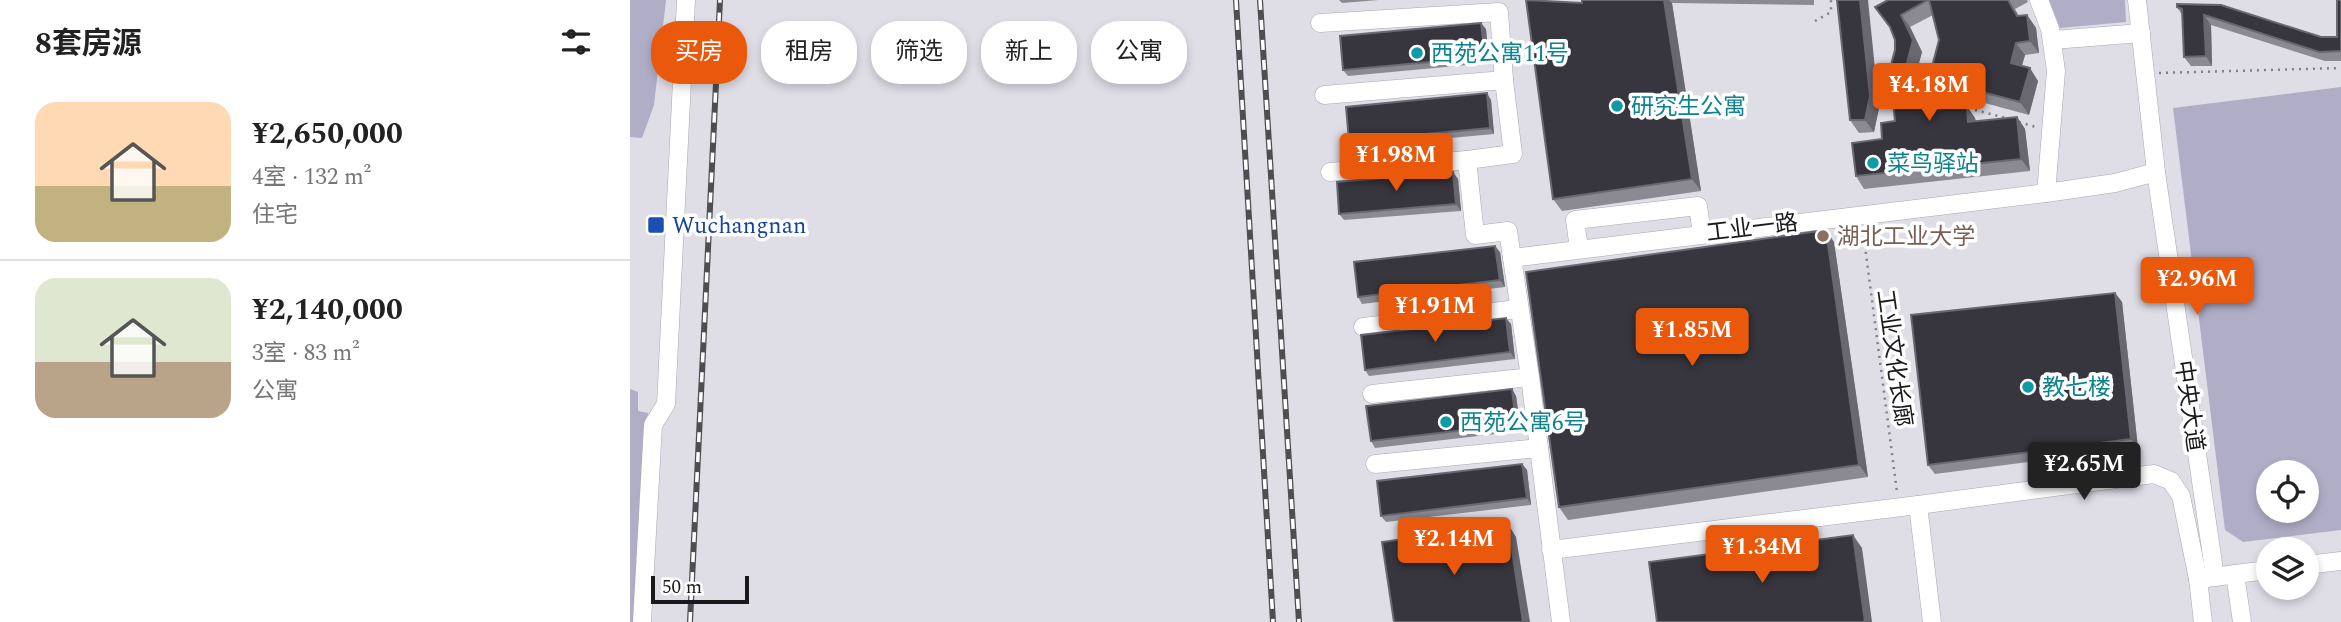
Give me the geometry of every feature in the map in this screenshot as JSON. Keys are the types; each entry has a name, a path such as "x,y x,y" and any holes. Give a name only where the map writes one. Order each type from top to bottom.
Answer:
{"street":[{"path":"642,622 653,425 666,404 686,0"},
{"path":"2039,0 2053,40 2056,71 2046,193"},
{"name":"中央大道","path":"2137,0 2206,578"},
{"path":"1320,23 1499,12 1513,154 1330,172"},
{"path":"2053,40 2141,33"},
{"path":"1324,95 1504,80"},
{"path":"1467,160 1475,236 1508,231 1530,377 1561,622"},
{"name":"工业一路","path":"1513,258 2046,193 2115,183 2156,172"},
{"path":"1579,249 1575,220 1698,206 1702,233"},
{"path":"1363,327 1518,309"},
{"path":"1372,394 1530,377"},
{"path":"1375,464 1539,448"},
{"path":"1551,550 2154,474 2171,481 2181,496 2206,578 2203,622"},
{"path":"1918,505 1932,622"},
{"path":"2319,564 2341,561"},
{"path":"2206,578 2256,571"},
{"path":"2235,574 2242,622"}],"path":[{"path":"1815,21 1831,12 1831,0"},
{"path":"2146,73 2341,68"},
{"path":"1975,110 2051,131"},
{"name":"工业文化长廊","path":"1861,214 1899,506"}],"shaded area":[{"path":"630,0 666,0 664,21 651,21 651,84 656,84 654,105 642,138 630,137"},
{"path":"2049,0 2125,0 2126,22 2060,28"},
{"path":"2341,87 2341,530 2284,537 2256,537 2256,540 2243,542 2225,530 2173,108"},
{"path":"630,389 638,392 638,411 648,413 637,622 630,622"}],"building":[{"name":"研究生公寓","path":"1526,0 1582,3 1582,0 1664,0 1692,179 1553,199"},
{"path":"1837,0 1860,0 1870,96 1865,120 1850,120"},
{"path":"1888,0 1928,0 1901,15 1913,40 1898,97 1913,96 1914,102 1933,100 1934,109 1967,106 1968,122 2017,117 2021,159 1856,176 1852,143 1882,139 1881,123 1895,121 1891,84 1886,83 1895,40 1890,27 1875,7"},
{"path":"1929,0 2008,0 2017,16 2027,15 2030,41 2016,43 2011,63 2030,68 2020,102 1929,78 1939,40"},
{"path":"2337,0 2341,0 2341,51 2319,52 2204,15 2206,56 2184,57 2182,9 2177,7 2177,4 2221,5 2321,37 2337,37"},
{"name":"西苑公寓11号","path":"1481,23 1485,57 1343,70 1340,36"},
{"path":"1487,93 1490,128 1349,141 1346,107"},
{"path":"1453,172 1456,204 1339,214 1337,182"},
{"path":"1826,230 1859,465 1559,507 1526,272"},
{"path":"1495,246 1500,280 1358,297 1354,262"},
{"name":"教七楼","path":"2115,293 2131,439 1928,465 1911,315"},
{"path":"1506,318 1510,352 1365,370 1361,335"},
{"name":"西苑公寓6号","path":"1512,389 1516,424 1371,441 1366,406"},
{"path":"1522,464 1527,498 1381,516 1377,481"},
{"path":"1508,524 1523,622 1394,622 1382,542"},
{"path":"1853,535 1865,622 1657,622 1649,562"}],"railway":[{"path":"690,622 720,0"},
{"path":"1236,0 1273,622"},
{"path":"1260,0 1299,622"}],"place":[{"name":"西苑公寓11号","path":"1417,53"},
{"name":"研究生公寓","path":"1617,106"},
{"name":"菜鸟驿站","path":"1873,163"},
{"name":"Wuchangnan","path":"656,225"},
{"name":"湖北工业大学","path":"1823,236"},
{"name":"教七楼","path":"2028,387"},
{"name":"西苑公寓6号","path":"1446,422"}]}
